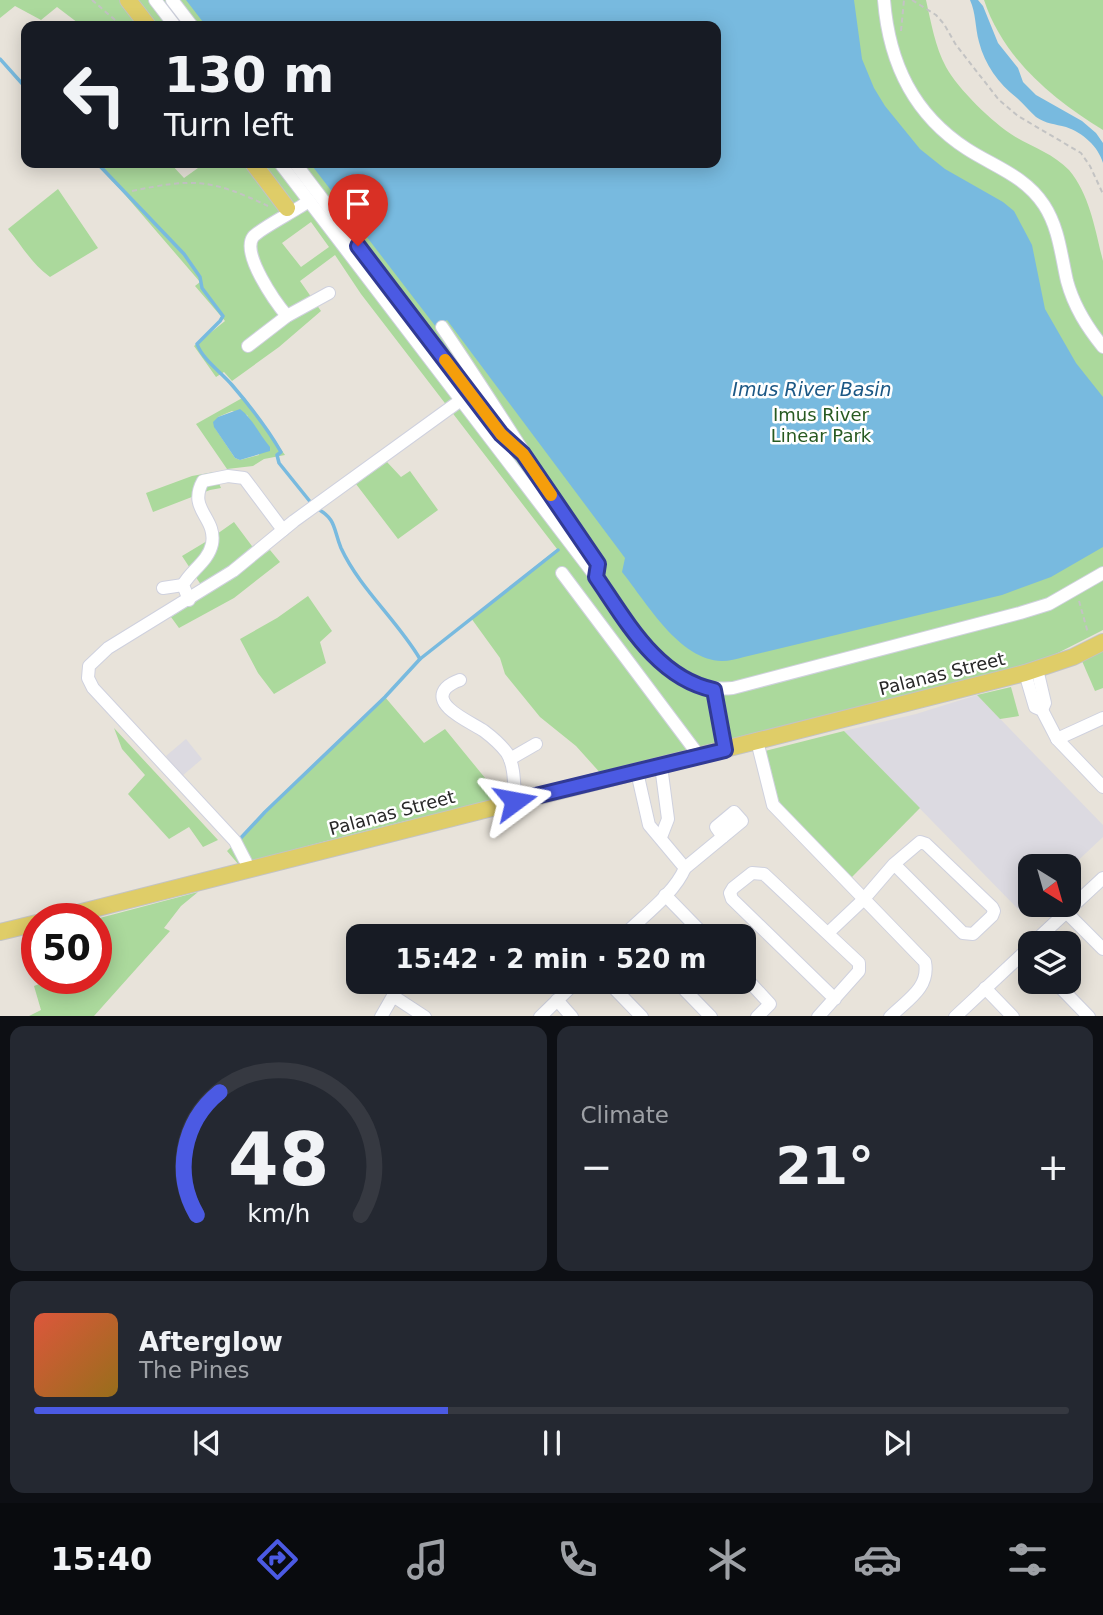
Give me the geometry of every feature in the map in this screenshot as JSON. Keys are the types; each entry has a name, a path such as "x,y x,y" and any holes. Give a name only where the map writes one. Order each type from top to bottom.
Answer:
{"main road":[{"path":"128,0 144,21"},
{"path":"257,168 288,212"},
{"name":"Palanas Street","path":"112,904 1031,671 1098,645"},
{"path":"0,932 21,927"}],"street":[{"path":"155,0 171,21"},
{"path":"172,0 188,21"},
{"path":"884,0 889,38 898,69 910,93 951,137 1024,181 1036,192 1054,222 1075,305 1103,347"},
{"path":"284,168 596,577 623,617 659,661 678,677 714,690 749,684 1049,604 1103,573"},
{"path":"299,168 501,434 523,454"},
{"path":"287,316 259,273 250,245 252,238 263,229 309,201"},
{"path":"248,346 287,316 329,293"},
{"path":"442,327 509,427 523,454 598,564 596,577"},
{"path":"250,870 235,841 93,688 88,678 89,666 108,648 233,571 283,530 461,400"},
{"path":"163,588 183,585 197,571 212,547 211,527 197,499 197,491 203,481 228,476 243,478 283,530"},
{"path":"562,573 699,757"},
{"path":"183,585 189,600"},
{"path":"1031,671 1045,703 1042,710 1057,739 1103,787"},
{"path":"460,680 454,681 443,692 442,698 446,705 499,744 510,759 515,801"},
{"path":"714,690 725,750"},
{"path":"1057,739 1103,718"},
{"path":"757,741 773,805 925,962 927,973 923,985 891,1016"},
{"path":"510,759 536,744"},
{"path":"661,766 667,820 661,837"},
{"path":"636,772 649,825 685,868"},
{"path":"637,924 682,876 685,868 723,837"},
{"path":"828,933 863,900 894,864 920,842 926,844 992,906 992,916 973,934 963,933 894,864"},
{"path":"819,1016 835,999 861,967 764,874 752,873 733,888 730,893 732,899 835,999"},
{"path":"1082,897 1103,878"},
{"path":"665,895 693,924"},
{"path":"1048,931 1061,917"},
{"path":"1071,917 1103,949"},
{"path":"956,1016 1018,959"},
{"path":"985,988 1012,1016"},
{"path":"756,989 770,1004 758,1016"},
{"path":"541,1016 563,994"},
{"path":"620,994 641,1016"},
{"path":"689,994 710,1016"},
{"path":"1067,994 1088,1016"},
{"path":"382,1016 393,996 423,1016"},
{"path":"557,1000 571,1016"}],"path":[{"path":"92,0 116,21"},
{"path":"912,0 944,23 956,45 999,100 1018,116 1081,153 1103,194"},
{"path":"132,191 171,183 209,183 288,212"},
{"path":"1075,590 1098,645"}],"shaded area":[{"path":"977,695 1103,825 1103,837 1082,857 1082,854 1018,854 1018,909 844,731 916,714"},
{"path":"186,739 202,759 182,776 166,756"}],"green space":[{"name":"Imus River Basin","path":"0,0 926,0 939,51 952,76 996,123 1057,159 1069,170 1082,190 1094,225 1103,261 1103,630 1046,659 1006,671 603,776 576,746 540,717 505,674 500,658 471,618 557,549 361,294 335,255 300,281 321,311 279,347 232,381 224,372 216,377 194,346 225,321 195,286 200,282 100,168 175,168 184,178 198,168 721,168 721,21 75,21 57,7 41,20 15,6 0,18","holes":["311,222 329,247 301,267 282,243"]},
{"path":"984,0 1103,0 1103,130 1066,105 1032,75 1003,40"},
{"path":"58,189 98,248 50,277 32,261 8,229"},
{"path":"244,397 285,455 264,459 253,466 227,469 196,424","holes":["232,411 247,415 257,431 259,455 240,460 235,458 215,428 218,417"]},
{"path":"387,462 401,477 410,471 438,510 398,539 356,484"},
{"path":"214,472 221,488 153,512 146,493 192,476"},
{"path":"234,522 260,557 270,550 280,562 234,598 179,628 171,617 207,594 182,556"},
{"path":"308,596 332,631 320,642 326,663 274,694 258,673 240,639"},
{"path":"1103,650 1103,688 1095,691 1082,661"},
{"path":"1011,687 1019,716 1000,719 977,695"},
{"path":"385,697 424,743 445,729 503,800 371,829 239,865 227,851"},
{"path":"114,728 218,840 203,847 189,827 169,839 128,794 145,775 122,749"},
{"path":"844,731 920,808 851,878 785,810 777,798 765,751"},
{"path":"198,892 181,906 164,928 170,931 94,1016 29,1016 41,1010 36,994 112,994 112,915"}],"water":[{"name":"Imus River Basin","path":"186,0 854,0 862,59 885,106 920,149 945,169 1014,211 1032,245 1045,309 1076,363 1103,397 1103,547 1051,577 1002,595 730,660 706,658 692,651 678,641 653,614 622,572 625,558 447,320 436,327 314,168 721,168 721,21 202,21"},
{"path":"970,0 978,0 983,6 998,43 1018,68 1023,82 1036,95 1082,121 1096,133 1103,143 1103,163 1098,151 1084,137 1066,127 1036,117 998,80 982,50"},
{"path":"240,409 256,427 270,451 240,460 235,458 213,422 218,417"}],"waterway":[{"path":"0,59 21,82"},
{"path":"102,168 184,254 200,277 202,288 223,316 197,344 208,361 232,385 258,418 281,452 277,455 279,463 312,504"},
{"path":"316,508 331,520 349,563 420,659"},
{"path":"238,841 385,697 420,659 558,550"}],"slow traffic":[{"path":"445,360 501,434 523,454 551,495"}],"route":[{"path":"358,246 501,434 523,454 598,564 596,577 623,617 659,661 678,677 714,690 725,750 515,801"}],"park label":[{"name":"Imus River Linear Park","path":"821,425"}]}
